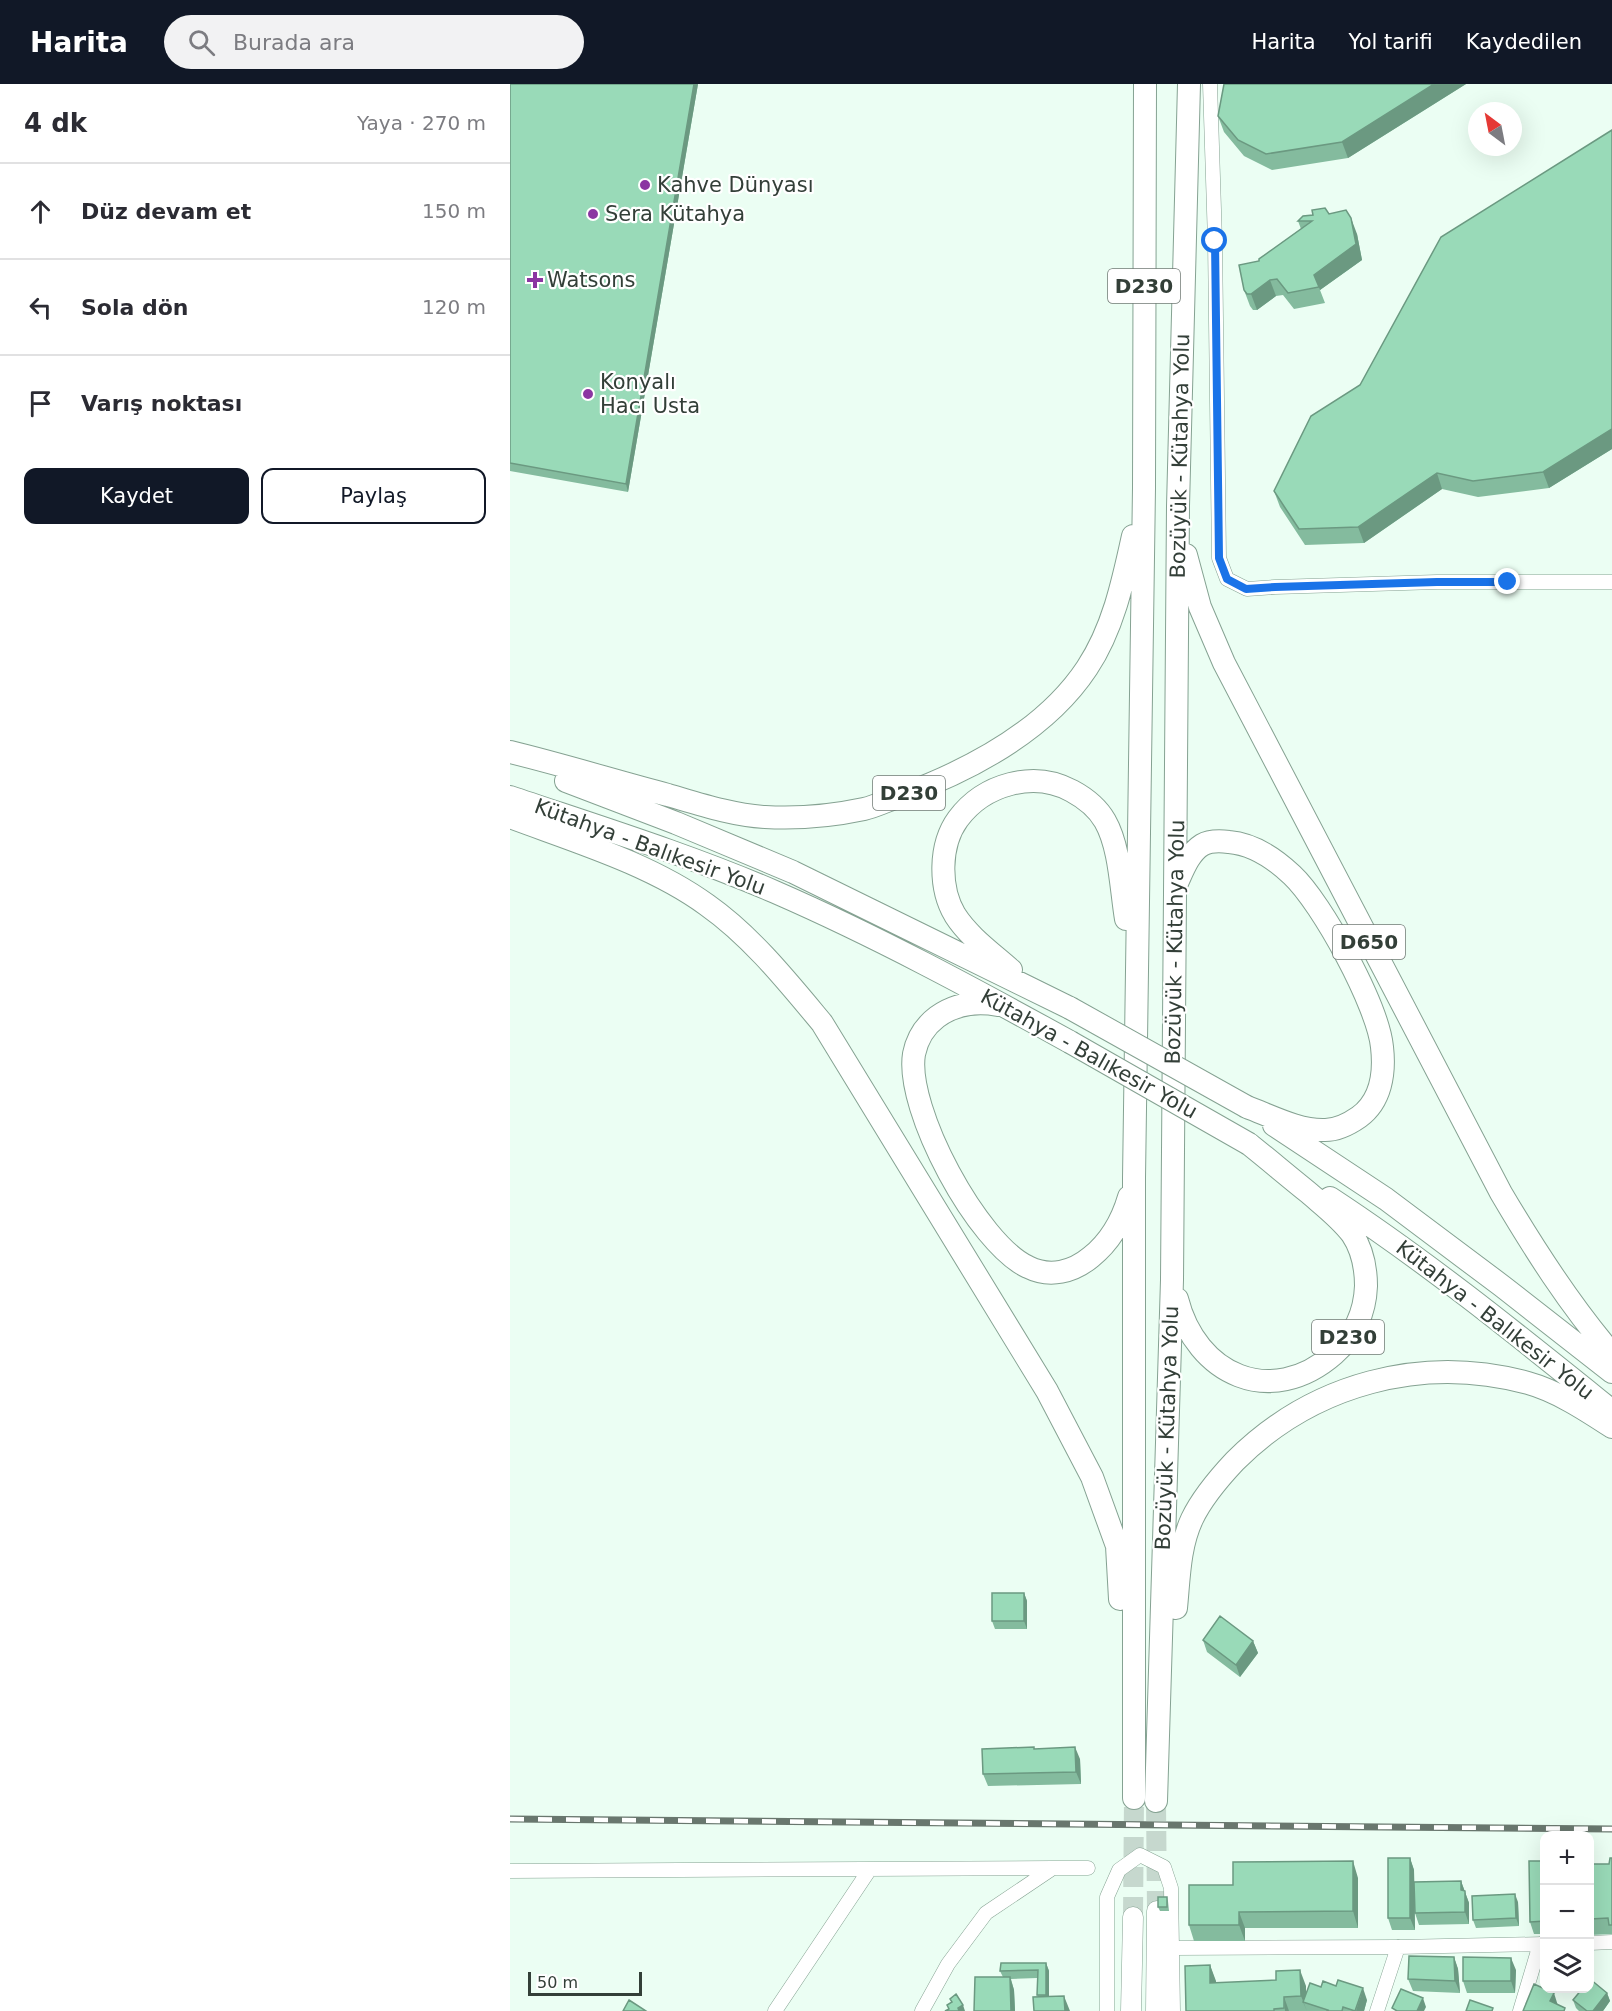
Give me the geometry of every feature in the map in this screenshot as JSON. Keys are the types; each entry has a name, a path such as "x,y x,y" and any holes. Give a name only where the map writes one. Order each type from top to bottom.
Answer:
{"highway":[{"name":"Bozüyük - Kütahya Yolu","path":"1145,84 1144,488 1135,980 1134,1178 1145,1799"},
{"name":"Bozüyük - Kütahya Yolu","path":"1145,1799 1172,1280 1178,506 1189,84"},
{"name":"D230","path":"510,752 717,808 764,817 813,818 866,808 924,787 1021,735 1058,704 1087,668 1108,629 1121,592 1144,488"},
{"name":"D650","path":"1178,506 1188,566 1200,607 1233,682 1500,1192 1536,1251 1594,1333 1612,1354"},
{"name":"Kütahya - Balıkesir Yolu","path":"510,763 609,797 793,872 1070,1008 1247,1107 1386,1198 1612,1372"},
{"path":"1070,1008 1011,970 981,944 954,914 948,896 943,873 947,843 958,819 981,797 1005,784 1034,780 1060,784 1087,799 1104,819 1113,837 1135,980"},
{"name":"Kütahya - Balıkesir Yolu","path":"510,797 671,852 774,892 869,936 1006,1006 1249,1144 1362,1219 1509,1328 1612,1412"},
{"path":"510,817 586,845 666,879 707,905 784,978 822,1023 1047,1391 1092,1478 1117,1546 1145,1799"},
{"path":"1176,886 1187,862 1202,845 1220,841 1246,843 1272,859 1293,876 1313,902 1362,986 1374,1016 1383,1056 1378,1092 1367,1110 1348,1125 1326,1130 1300,1126 1247,1107"},
{"path":"1006,1006 981,1002 945,1011 931,1021 920,1035 914,1055 914,1078 920,1107 951,1175 975,1215 999,1247 1028,1268 1057,1274 1081,1266 1101,1249 1115,1231 1124,1213 1134,1178"},
{"name":"D230","path":"1172,1280 1182,1319 1195,1341 1209,1358 1227,1371 1250,1379 1275,1382 1308,1371 1322,1364 1341,1347 1357,1326 1365,1303 1366,1279 1363,1257 1352,1235 1336,1216 1249,1144"},
{"path":"1145,1799 1182,1549 1192,1519 1208,1494 1252,1444 1296,1413 1360,1383 1429,1372 1488,1376 1529,1383 1568,1401 1612,1427"}],"main road":[{"path":"1155,2011 1157,1911"},
{"path":"1131,2011 1133,1917"}],"street":[{"path":"1210,84 1219,558 1227,579 1246,589 1437,582 1612,582"},
{"path":"1107,2011 1107,1897 1119,1870 1140,1855 1164,1867 1171,1888 1173,2011"},
{"path":"510,1871 1088,1868"},
{"path":"775,2011 870,1869"},
{"path":"922,2011 948,1964 986,1913 1053,1869"},
{"path":"1594,1942 1612,1942"},
{"path":"1173,1948 1540,1944"},
{"path":"1377,2011 1398,1947"},
{"path":"1520,2011 1540,1950"}],"building":[{"name":"Sera Kütahya","path":"510,84 694,84 626,484 510,463"},
{"path":"1224,84 1434,84 1342,142 1266,154 1238,140 1218,116"},
{"path":"1612,130 1612,429 1543,472 1473,481 1437,473 1358,527 1299,529 1274,491 1311,416 1360,385 1441,237"},
{"path":"1325,208 1329,214 1346,210 1351,218 1356,244 1314,275 1319,287 1288,293 1277,279 1270,280 1251,294 1247,294 1244,290 1239,265 1259,261 1312,221 1298,221 1303,216 1313,215 1312,210"},
{"path":"992,1593 1024,1593 1024,1621 992,1621"},
{"path":"1220,1616 1253,1641 1236,1665 1203,1640"},
{"path":"1034,1747 1034,1749 1075,1747 1076,1772 983,1774 982,1749"},
{"path":"1388,1858 1410,1858 1410,1918 1388,1918"},
{"path":"1612,1858 1612,1925 1609,1925 1608,1918 1594,1919 1594,1864 1609,1864"},
{"path":"1353,1861 1353,1911 1239,1912 1239,1925 1189,1925 1189,1885 1233,1885 1233,1862"},
{"path":"1529,1861 1540,1861 1540,1921 1530,1922"},
{"path":"1461,1881 1461,1890 1465,1891 1465,1912 1415,1913 1414,1882"},
{"path":"1515,1894 1516,1918 1473,1920 1472,1896"},
{"path":"1158,1897 1167,1897 1167,1907 1158,1907"},
{"path":"1409,1956 1454,1957 1455,1981 1408,1979"},
{"path":"1463,1957 1511,1958 1511,1981 1463,1981"},
{"path":"1001,1963 1046,1963 1046,1995 1037,1995 1038,1970 1000,1971"},
{"path":"1210,1965 1210,1983 1276,1980 1276,1971 1300,1970 1301,1996 1284,1997 1284,2008 1274,2009 1274,2011 1186,2011 1185,1966"},
{"path":"975,1977 1010,1977 1011,2011 974,2011"},
{"path":"1338,1980 1363,1988 1355,2011 1343,2007 1342,2011 1327,2011 1303,2002 1310,1983 1321,1987 1323,1981 1336,1986"},
{"path":"1594,1982 1607,1993 1593,2011 1587,2011 1573,2000 1579,1993 1594,1993"},
{"path":"1534,1984 1540,1987 1540,1993 1554,1993 1550,2001 1565,2008 1564,2011 1523,2011"},
{"path":"1401,1989 1423,1998 1417,2011 1397,2011 1392,2008"},
{"path":"956,1994 963,2005 958,2008 959,2011 945,2011 949,2009 947,2005 952,2002 950,1999"},
{"path":"1064,1996 1065,2011 1034,2011 1033,1997"},
{"path":"629,2000 646,2011 623,2011"},
{"path":"1470,2000 1493,2008 1492,2011 1466,2011"}],"tunnel":[{"path":"1133,1917 1134,1798"},
{"path":"1156,1801 1157,1911"}],"railway":[{"path":"510,1819 1612,1829"}],"place":[{"name":"Kahve Dünyası","path":"645,185"},
{"name":"Sera Kütahya","path":"593,214"},
{"name":"Watsons","path":"535,280"},
{"name":"Konyalı Hacı Usta","path":"588,394"}],"route":[{"path":"1215,241 1219,558 1227,579 1246,589 1437,582 1508,582"}]}
